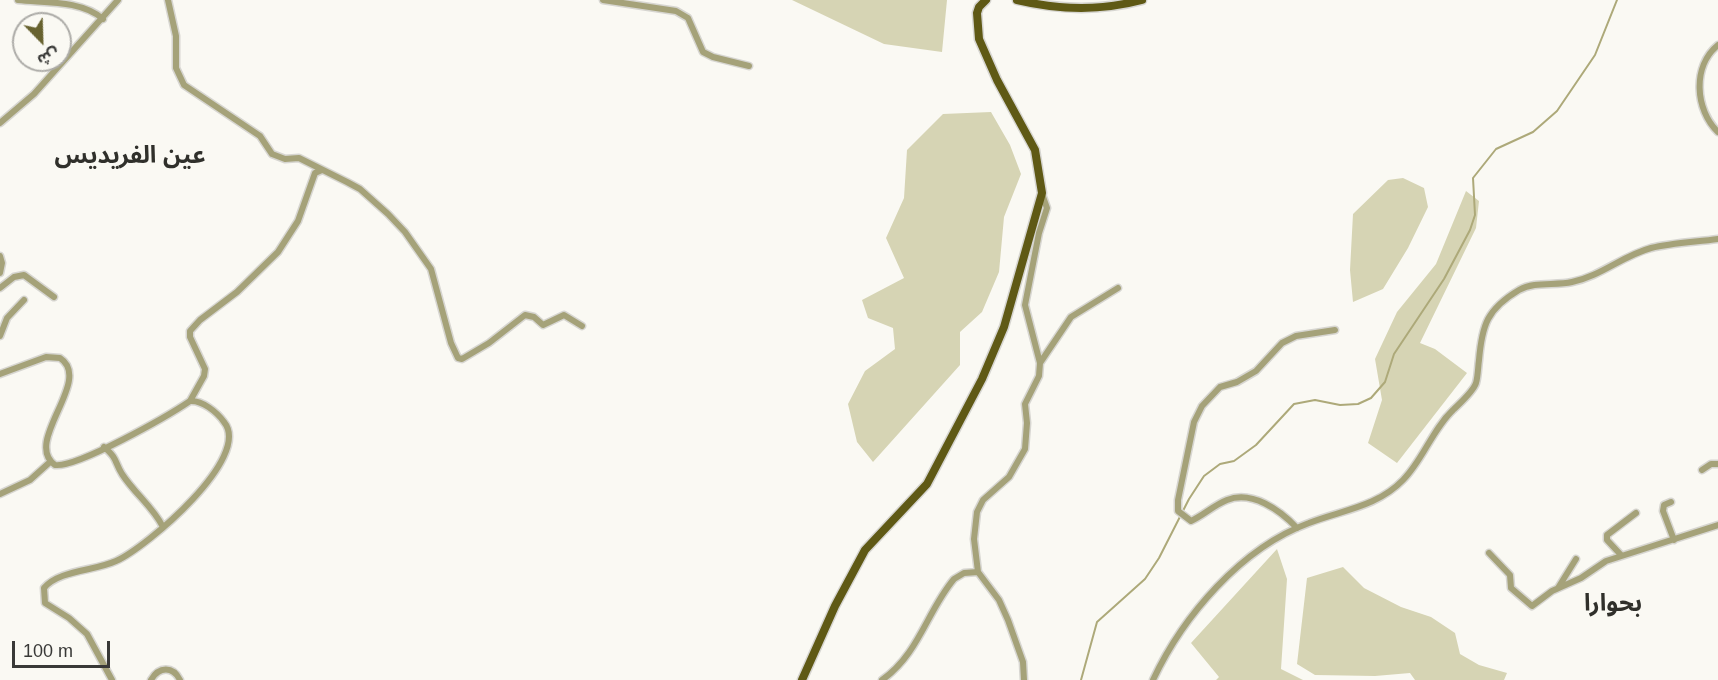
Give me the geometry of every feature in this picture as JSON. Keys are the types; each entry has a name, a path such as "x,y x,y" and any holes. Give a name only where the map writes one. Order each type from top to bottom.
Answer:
{"main road":[{"path":"802,680 835,606 865,550 927,484 982,379 1004,327 1042,193 1035,150 997,80 978,34 977,14 979,7 986,0"},
{"path":"1017,0 1044,6 1079,8 1115,6 1142,0"}],"street":[{"path":"18,0 90,10 103,19"},
{"path":"0,123 34,94 118,0"},
{"path":"168,0 176,36 176,68 184,85 260,136 272,154 285,159 299,158 360,189 373,200 424,255 431,269 451,343 458,358 475,352 525,315 534,317 543,326 564,315 582,326"},
{"path":"603,0 676,11 688,18 703,52 713,57 749,66"},
{"path":"1718,45 1707,58 1700,83 1703,109 1718,132"},
{"path":"190,401 204,376 205,369 190,338 190,331 200,320 237,292 278,252 298,221 315,173 322,170"},
{"path":"1024,680 1023,662 1008,620 999,600 978,572 974,539 977,512 983,500 1009,477 1025,449 1027,423 1025,404 1039,376 1040,363 1025,305 1039,233 1047,208 1042,193"},
{"path":"1153,680 1187,619 1248,560 1297,528 1373,501 1389,493 1404,479 1450,413 1476,384 1484,326 1488,315 1502,302 1521,288 1541,284 1570,283 1598,275 1621,260 1650,249 1718,239"},
{"path":"0,256 3,262 0,273"},
{"path":"0,288 14,277 24,275 54,297"},
{"path":"1040,363 1050,351 1056,336 1071,317 1118,288"},
{"path":"0,336 7,318 24,300"},
{"path":"1297,528 1268,505 1248,496 1227,500 1191,521 1178,511 1194,422 1203,406 1220,387 1237,382 1256,371 1282,343 1296,336 1335,330"},
{"path":"0,374 46,357 60,358 68,365 70,377 47,442 47,455 50,462 55,465 67,465 190,401 196,401 215,412 226,424 231,441 223,459 211,476 163,527 116,562 60,578 50,582 42,591 48,606 69,618 87,634 112,680"},
{"path":"104,447 115,456 120,472 141,499 155,512 163,527"},
{"path":"0,494 30,480 50,462"},
{"path":"1702,470 1711,464 1718,464"},
{"path":"1671,502 1662,507 1674,540"},
{"path":"1621,555 1607,540 1607,535 1636,513"},
{"path":"1489,553 1510,575 1511,588 1532,606 1558,589 1621,555 1652,548 1718,525"},
{"path":"1558,589 1576,559"},
{"path":"882,680 893,672 915,646 954,579 964,573 978,572"},
{"path":"151,680 156,673 168,668 174,670 180,680"}],"shaded area":[{"path":"792,0 947,0 942,52 884,44"},
{"path":"991,112 1010,145 1021,174 1004,217 999,272 982,312 960,332 960,365 873,462 857,442 848,404 865,371 895,349 893,328 868,318 862,300 904,278 886,238 904,198 907,150 943,114"},
{"path":"1403,178 1424,188 1428,207 1408,248 1383,289 1353,302 1350,270 1353,214 1388,180"},
{"path":"1466,191 1479,201 1476,228 1420,343 1435,349 1467,373 1397,463 1368,443 1382,400 1375,359 1397,312 1436,264"},
{"path":"1277,549 1287,579 1281,669 1303,680 1216,680 1219,677 1191,643"},
{"path":"1343,567 1364,588 1401,607 1431,617 1455,633 1460,654 1479,665 1507,673 1504,680 1415,680 1410,673 1375,676 1315,675 1297,664 1307,578"}],"waterway":[{"path":"1081,680 1097,622 1145,579 1204,476 1220,464 1234,461 1256,445 1294,404 1315,400 1340,405 1358,404 1371,398 1385,382 1394,354 1444,279 1470,230 1475,215 1473,178 1496,149 1533,132 1557,111 1595,55 1617,0"}],"district":[{"name":"عين الفريديس","path":"130,156"},
{"name":"بحوارا","path":"1613,604"}]}
